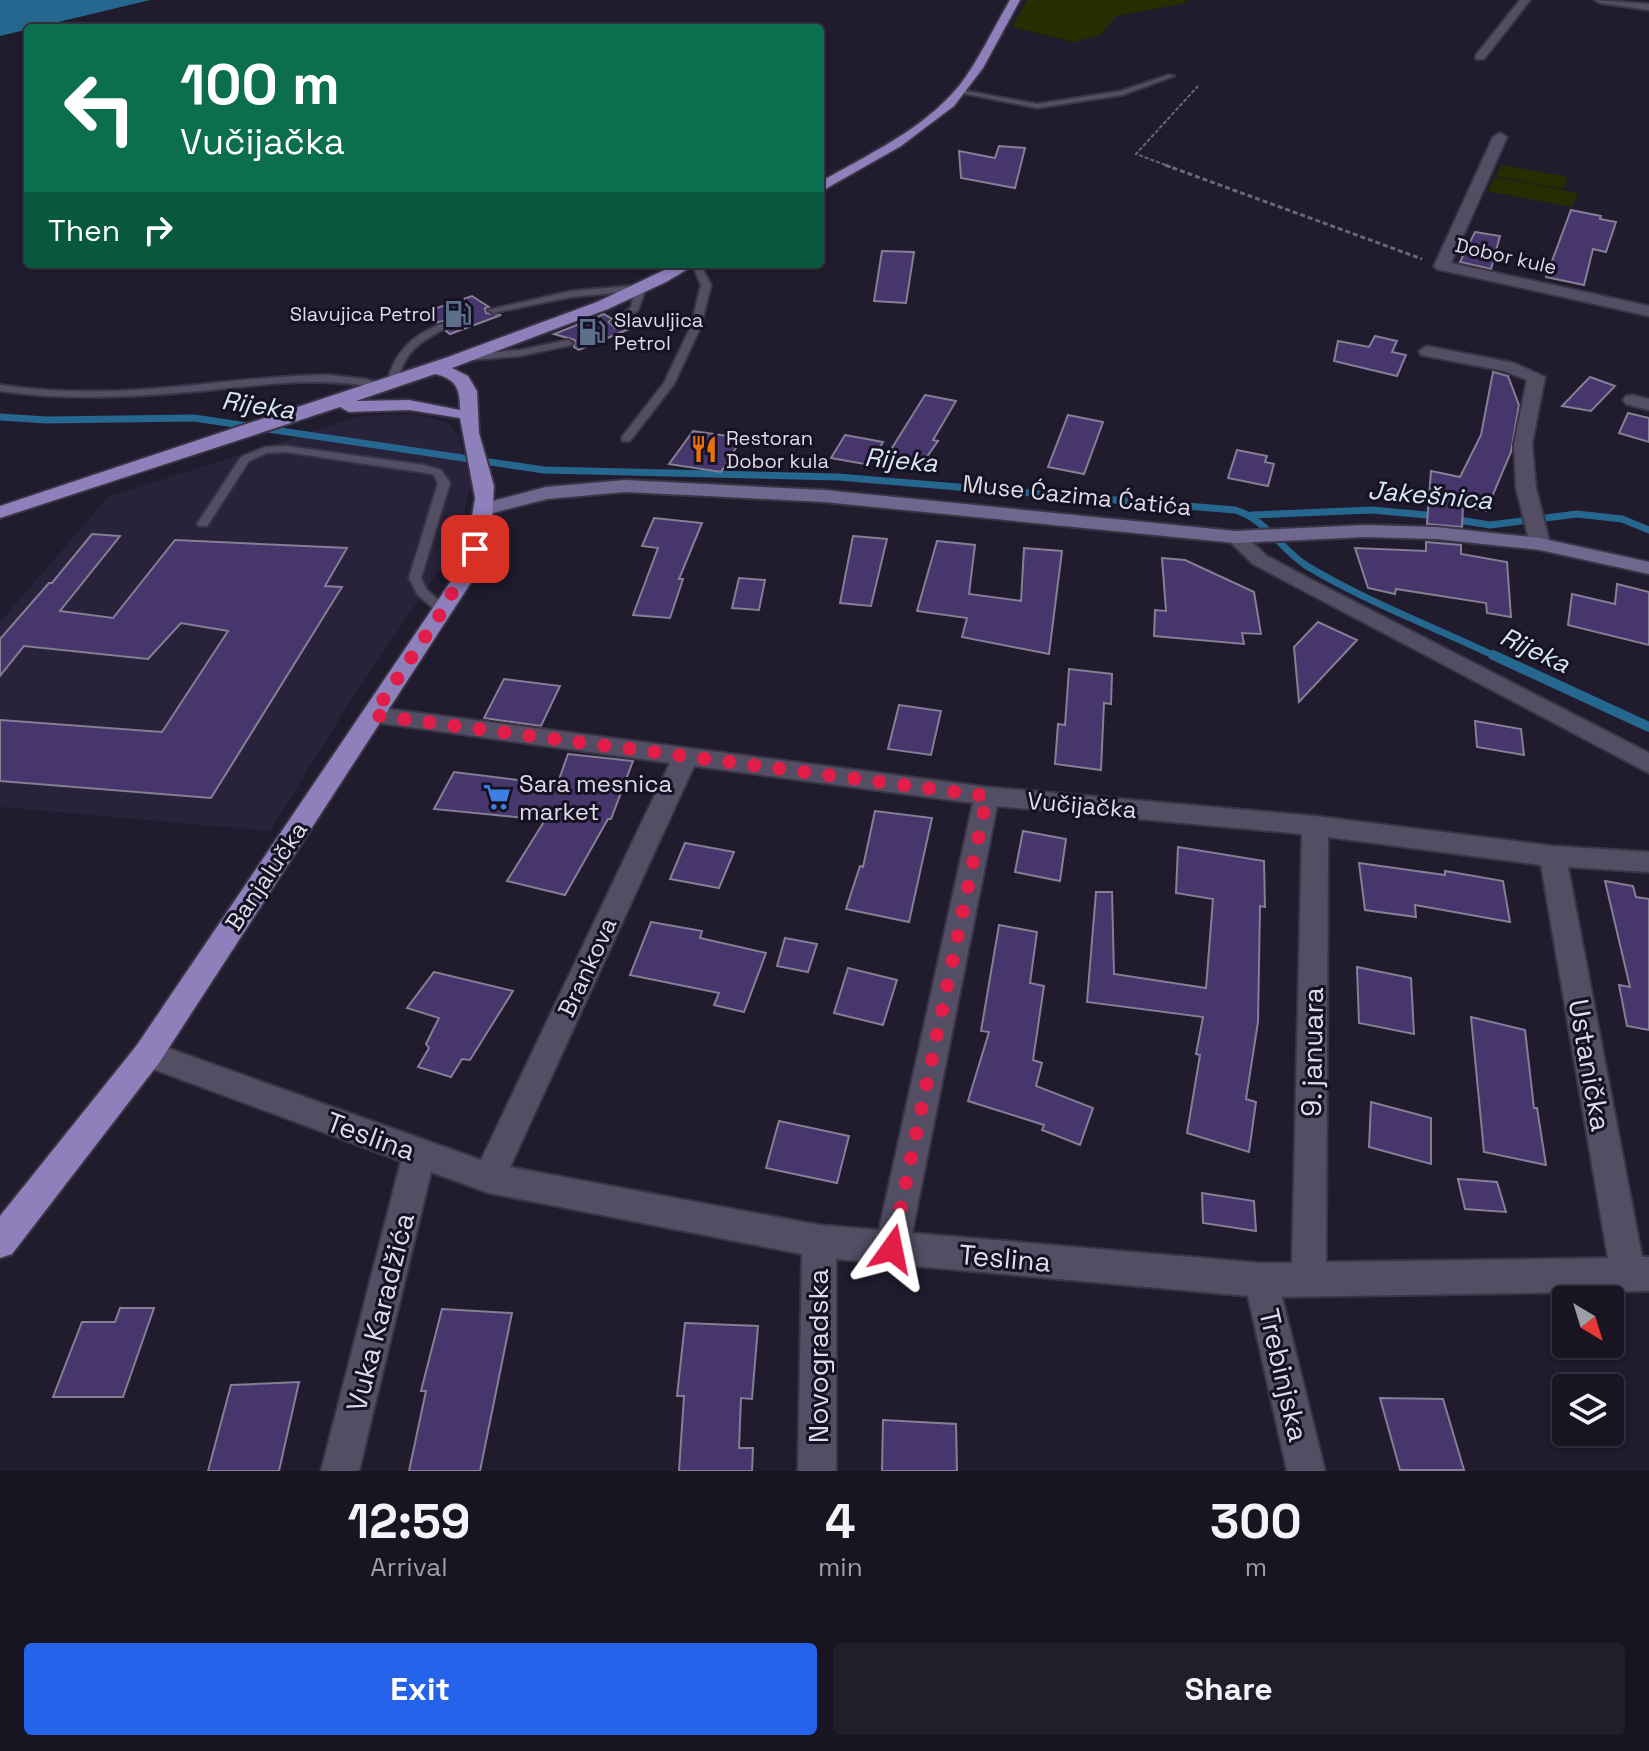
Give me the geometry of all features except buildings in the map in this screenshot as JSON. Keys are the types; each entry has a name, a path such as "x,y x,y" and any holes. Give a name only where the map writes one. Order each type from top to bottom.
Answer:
{"main road":[{"path":"824,186 894,143 943,109 961,92 1015,0"},
{"path":"0,512 296,417 434,368 591,309 680,268"},
{"path":"465,383 489,357 518,337"},
{"path":"434,368 448,369 465,383 471,403 465,424"},
{"path":"434,368 428,379 430,385 465,424 484,497"},
{"path":"296,417 390,405 427,407 465,424"},
{"name":"Banjalučka","path":"0,1242 148,1054 443,610 475,549 484,497"}],"street":[{"path":"1480,57 1525,0"},
{"path":"1600,0 1649,7"},
{"name":"Dobor kule","path":"1500,137 1442,266 1649,311"},
{"path":"1427,351 1508,367 1536,377 1523,444 1536,527"},
{"name":"Muse Ćazima Ćatića","path":"484,497 625,486 824,496 1243,537 1310,533 1436,533 1536,527 1649,568"},
{"path":"1243,537 1260,560 1302,584 1649,764"},
{"name":"Vučijačka","path":"373,715 987,796 1315,826 1553,856 1649,862"},
{"name":"Brankova","path":"489,1178 686,756"},
{"path":"892,1249 987,796"},
{"name":"9. januara","path":"1309,1278 1315,826"},
{"name":"Ustanička","path":"1553,856 1638,1274"},
{"name":"Teslina","path":"148,1054 489,1178 819,1241 1261,1280 1638,1274"},
{"name":"Vuka Karadžića","path":"340,1471 419,1154"},
{"name":"Novogradska","path":"817,1471 819,1241"},
{"name":"Trebinjska","path":"1261,1280 1306,1471"}],"lane":[{"path":"961,92 1037,106 1122,93 1171,76"},
{"path":"626,439 669,384 696,326 706,285 698,268"},
{"path":"493,310 571,294 641,288 635,308 617,322"},
{"path":"0,388 79,394 138,394 335,376 387,384 397,358 417,340 441,327"},
{"path":"461,358 489,357 568,343"},
{"path":"203,524 245,459 265,450 286,449 437,472 444,483 415,578 422,592 443,610"}],"path":[{"path":"1198,86 1136,154 1442,266"}],"shaded area":[{"path":"413,414 447,422 459,437 471,482 458,542 352,699 270,831 0,807 0,622 108,497 361,416"}],"green space":[{"path":"1027,0 1184,0 1187,3 1116,16 1101,35 1073,42 1012,27"},
{"path":"1502,165 1568,177 1563,189 1496,176"},
{"path":"1495,177 1578,193 1572,207 1487,191"}],"water":[{"path":"0,0 150,0 50,24 24,24 24,30 0,36"}],"waterway":[{"name":"Rijeka","path":"0,417 47,420 194,418 544,470 838,477 1235,510 1256,520 1297,559 1330,579 1497,657"},
{"name":"Jakešnica","path":"1252,515 1372,510 1437,516"},
{"name":"Jakešnica","path":"1452,519 1490,525 1577,514 1622,519 1649,530"},
{"name":"Rijeka","path":"1493,655 1649,727"}],"place":[{"name":"Slavujica Petrol","path":"458,314"},
{"name":"Slavuljica Petrol","path":"592,332"},
{"name":"Restoran Dobor kula","path":"704,449"},
{"name":"Sara mesnica market","path":"497,797"}],"route":[{"path":"475,549 461,581 373,715 987,796 892,1249"}]}
